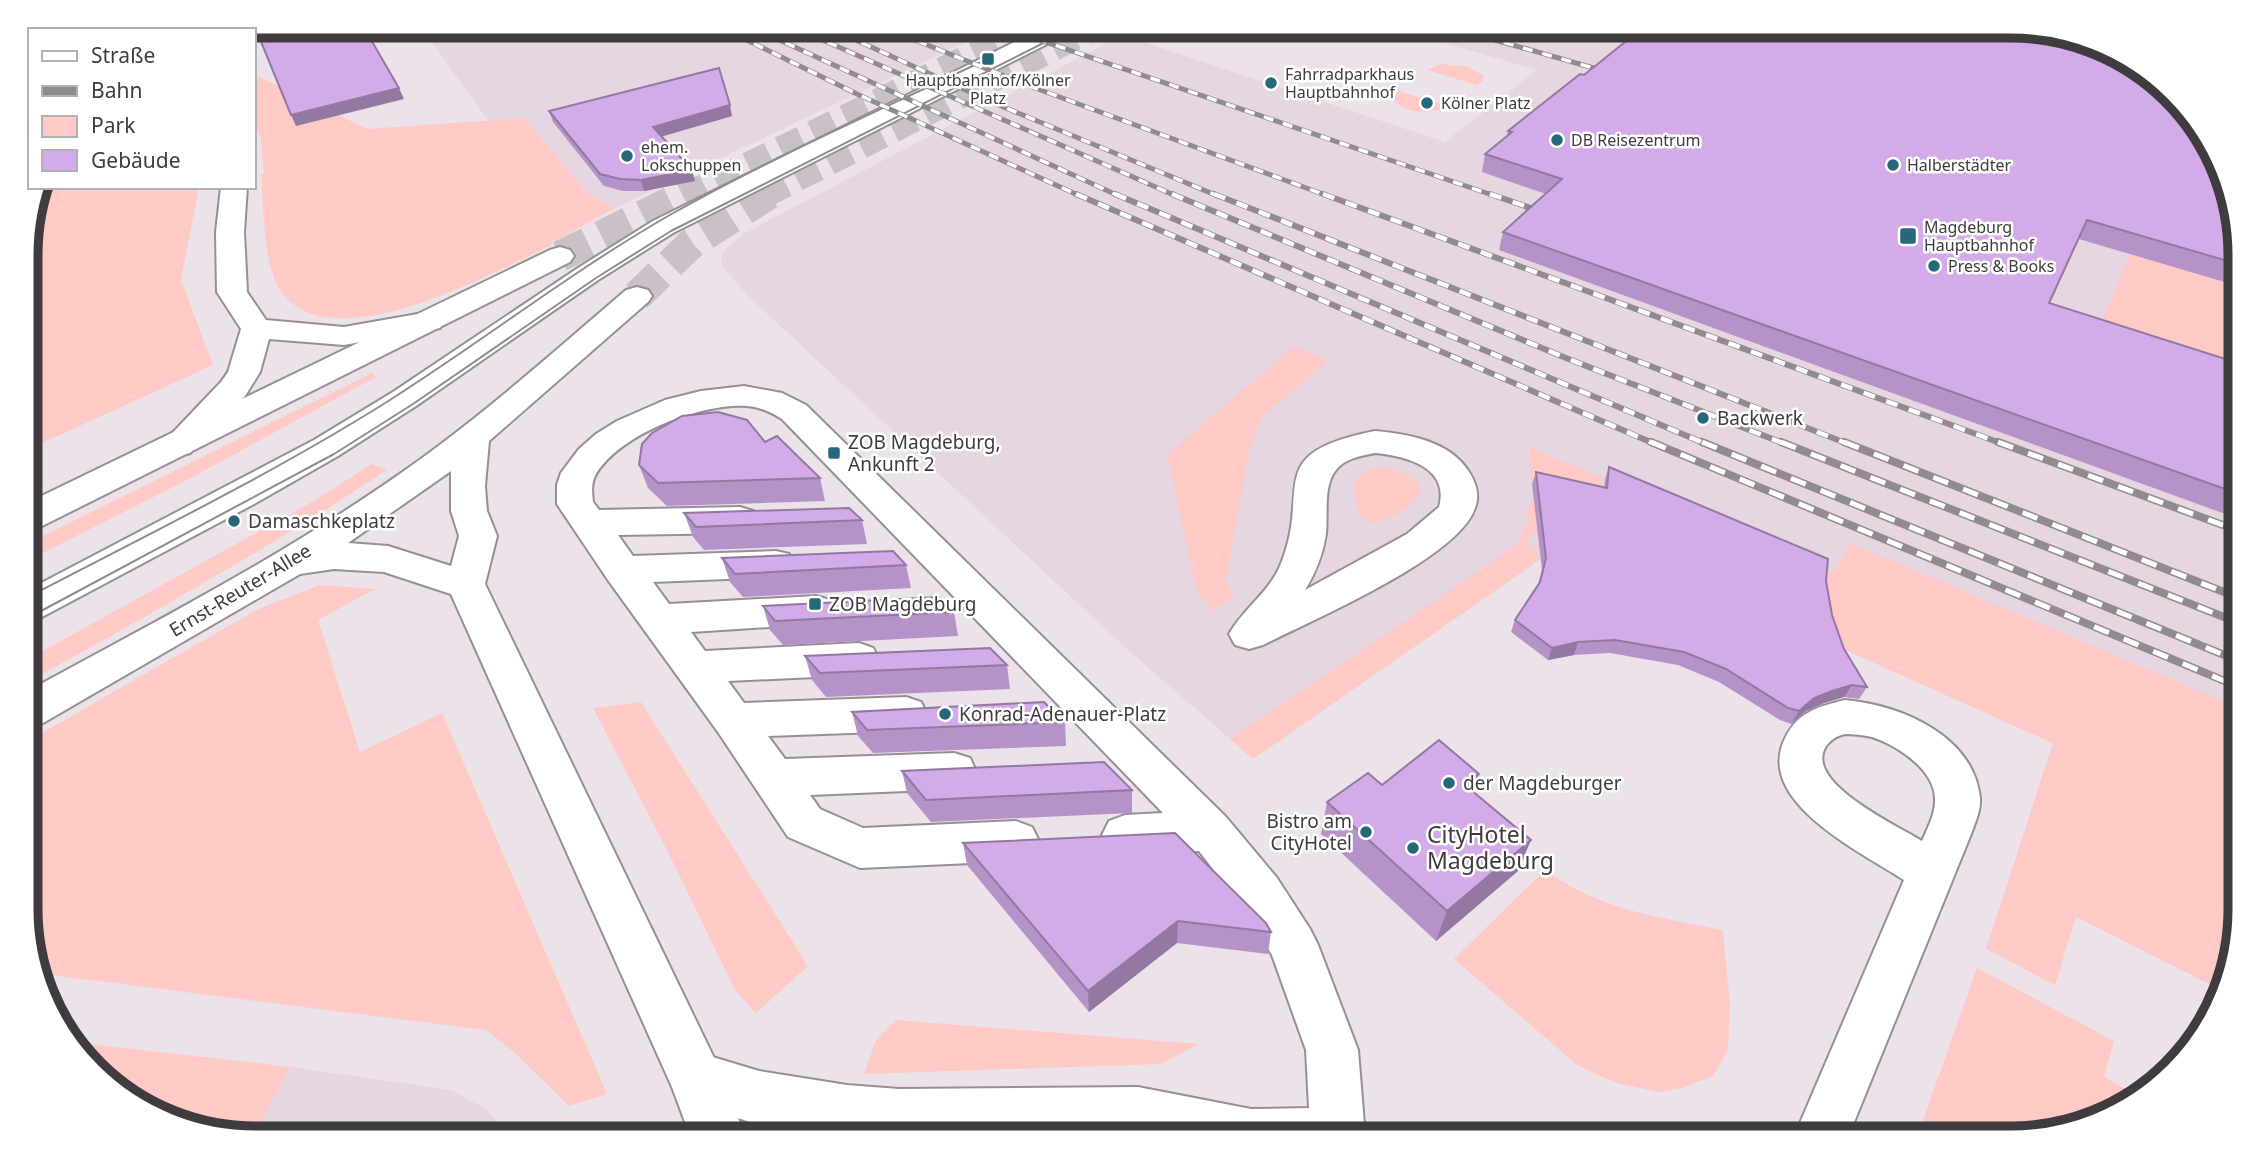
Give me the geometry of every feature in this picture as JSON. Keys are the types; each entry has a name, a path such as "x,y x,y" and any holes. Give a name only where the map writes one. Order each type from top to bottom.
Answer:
{"main road":[{"path":"38,601 273,477 364,425 451,370 614,257 663,227 1040,39"},
{"path":"234,189 230,232 232,292 257,329"},
{"path":"39,512 560,256"},
{"name":"Ernst-Reuter-Allee","path":"38,705 199,616 416,480 472,437 637,296"},
{"path":"257,329 344,336 429,321"},
{"path":"178,445 233,389 244,372 257,329"},
{"path":"1210,831 860,848 804,823 733,720 575,504 574,489 579,473 597,451 629,429 695,402 743,396 767,399 794,412 1210,831 1260,893 1293,945 1332,1051 1337,1125"},
{"path":"472,437 467,486 469,511 478,536 466,584 696,1079 714,1126"},
{"path":"1390,443 1424,454 1450,470 1459,492 1459,501 1448,523 1427,541 1250,634 1291,582 1302,558 1314,475 1321,459 1336,450 1355,445 1390,443"},
{"path":"855,516 895,514"},
{"path":"588,523 776,520"},
{"path":"289,562 363,556 388,559 466,584"},
{"path":"897,559 938,556"},
{"path":"621,570 816,563"},
{"path":"929,603 981,601"},
{"path":"657,619 851,608"},
{"path":"978,654 1031,651"},
{"path":"694,667 897,658"},
{"path":"1028,708 1083,704"},
{"path":"733,720 945,713"},
{"path":"1091,765 1143,763"},
{"path":"774,778 987,770"},
{"path":"1827,1125 1931,872"},
{"path":"696,1079 759,1098 847,1112 878,1126"},
{"path":"908,1126 1138,1114 1193,1125"}],"shaded area":[{"path":"1133,38 1445,142 1537,70 1429,38 2025,39 2223,213 2228,256 2228,908 2223,951 2216,979 2115,771 1821,639 1541,559 1253,759 1127,649 749,297 722,266 721,257 727,248 745,233 1115,39"},
{"path":"429,39 973,39 615,208 587,193 524,118 488,120"},
{"path":"290,1067 451,1090 486,1109 502,1126 258,1126"}],"green space":[{"path":"1441,64 1468,67 1484,76 1483,81 1477,85 1427,70"},
{"path":"256,75 367,129 524,118 587,193 615,208 549,244 554,244 495,273 419,304 380,314 343,318 311,314 286,298 272,273 263,204 261,138 256,131"},
{"path":"1398,91 1451,107 1437,111 1408,109 1395,102 1394,97"},
{"path":"50,189 199,189 181,280 213,365 39,445 39,242"},
{"path":"2130,254 2228,283 2228,384 2094,340"},
{"path":"1294,346 1327,361 1261,418 1249,452 1225,583 1234,596 1212,611 1196,588 1167,455"},
{"path":"372,373 376,377 191,478 39,555 39,538"},
{"path":"1530,447 1605,479 1591,498 1531,484"},
{"path":"372,464 387,470 254,553 38,676 38,653 312,502"},
{"path":"1382,467 1409,476 1421,488 1410,505 1376,523 1364,519 1360,514 1355,483 1365,472"},
{"path":"1533,498 1585,510 1542,536 1531,533 1526,543 1536,548 1538,561 1253,759 1230,739 1517,545 1530,517 1525,515"},
{"path":"1850,543 2228,703 2228,908 2223,951 2213,986 2076,917 2055,985 1986,949 2053,743 1821,639 1825,574 1835,571"},
{"path":"320,585 375,589 318,620 360,752 442,713 607,1094 569,1106 515,1053 486,1030 50,975 40,936 38,908 38,735 258,609"},
{"path":"641,702 808,966 756,1013 735,990 667,850 593,708"},
{"path":"1545,870 1586,894 1608,903 1653,916 1723,930 1730,1005 1728,1050 1713,1076 1682,1088 1659,1092 1616,1083 1577,1065 1454,959"},
{"path":"1977,968 2114,1041 2104,1077 2128,1091 2106,1103 2080,1114 2024,1125 1921,1125"},
{"path":"896,1020 1199,1044 1161,1064 864,1074 876,1040"},
{"path":"86,1044 290,1067 258,1126 228,1124 186,1114 135,1089 113,1072"}],"building":[{"path":"1630,38 2010,38 2053,43 2080,50 2131,75 2174,113 2205,160 2220,200 2226,228 2228,261 2087,220 2049,303 2228,360 2228,490 1503,232 1562,179 1485,154 1512,132 1508,131 1580,74 1584,75"},
{"path":"260,39 371,39 399,88 291,115"},
{"name":"ehem. Lokschuppen","path":"719,68 730,105 653,127 692,170 641,180 600,174 549,111"},
{"path":"718,412 747,420 765,442 777,436 820,478 658,483 639,465 642,444 652,433 682,416"},
{"path":"1609,467 1828,559 1826,581 1832,615 1844,649 1867,687 1852,685 1832,691 1814,698 1799,711 1788,708 1726,669 1684,652 1615,640 1578,642 1552,648 1515,620 1540,582 1546,558 1536,472 1607,488"},
{"path":"849,508 862,520 696,527 684,513"},
{"path":"893,551 906,565 735,574 722,558"},
{"path":"939,597 954,612 775,621 763,606"},
{"path":"990,648 1007,665 820,673 805,656"},
{"path":"1044,702 1065,722 867,730 852,712"},
{"name":"CityHotel Magdeburg","path":"1439,740 1479,774 1465,785 1531,840 1447,911 1327,802 1368,773 1382,785"},
{"path":"1104,762 1132,790 926,800 902,771"},
{"path":"1175,833 1266,923 1271,932 1178,921 1088,991 963,843"}],"tunnel":[{"path":"683,196 1004,39"},
{"path":"765,196 1074,39"},
{"path":"560,256 687,194"},
{"path":"637,296 692,243 769,194"}],"tram line":[{"path":"38,612 334,454 413,404 596,278 671,231 1052,39"},
{"path":"38,592 207,504 339,431 418,382 595,261 668,216 785,155 985,60"}],"railway":[{"path":"1489,38 1611,73"},
{"path":"1628,38 1646,43"},
{"path":"744,39 857,94 1080,196"},
{"path":"777,39 1119,196"},
{"path":"820,39 1176,196"},
{"path":"853,39 994,103 1218,196"},
{"path":"911,39 1027,85 1328,196"},
{"path":"1036,39 1495,196"},
{"path":"1076,194 1655,444"},
{"path":"1115,194 1706,444"},
{"path":"1172,194 1566,358 1785,444"},
{"path":"1214,194 1848,444"},
{"path":"1323,194 2003,444"},
{"path":"1490,194 1548,214"},
{"path":"1651,442 2228,682"},
{"path":"1702,442 2228,657"},
{"path":"1781,442 2228,619"},
{"path":"1844,442 2228,594"},
{"path":"1998,442 2228,527"}],"place":[{"name":"Hauptbahnhof/Kölner Platz","path":"988,59"},
{"name":"Fahrradparkhaus Hauptbahnhof","path":"1271,83"},
{"name":"Kölner Platz","path":"1427,103"},
{"name":"DB Reisezentrum","path":"1557,140"},
{"name":"ehem. Lokschuppen","path":"627,156"},
{"name":"Halberstädter","path":"1893,165"},
{"name":"Magdeburg Hauptbahnhof","path":"1908,236"},
{"name":"Press & Books","path":"1934,266"},
{"name":"Backwerk","path":"1703,418"},
{"name":"ZOB Magdeburg, Ankunft 2","path":"834,453"},
{"name":"Damaschkeplatz","path":"234,521"},
{"name":"ZOB Magdeburg","path":"815,604"},
{"name":"Konrad-Adenauer-Platz","path":"945,714"},
{"name":"der Magdeburger","path":"1449,783"},
{"name":"Bistro am CityHotel","path":"1366,832"},
{"name":"CityHotel Magdeburg","path":"1413,848"}]}
